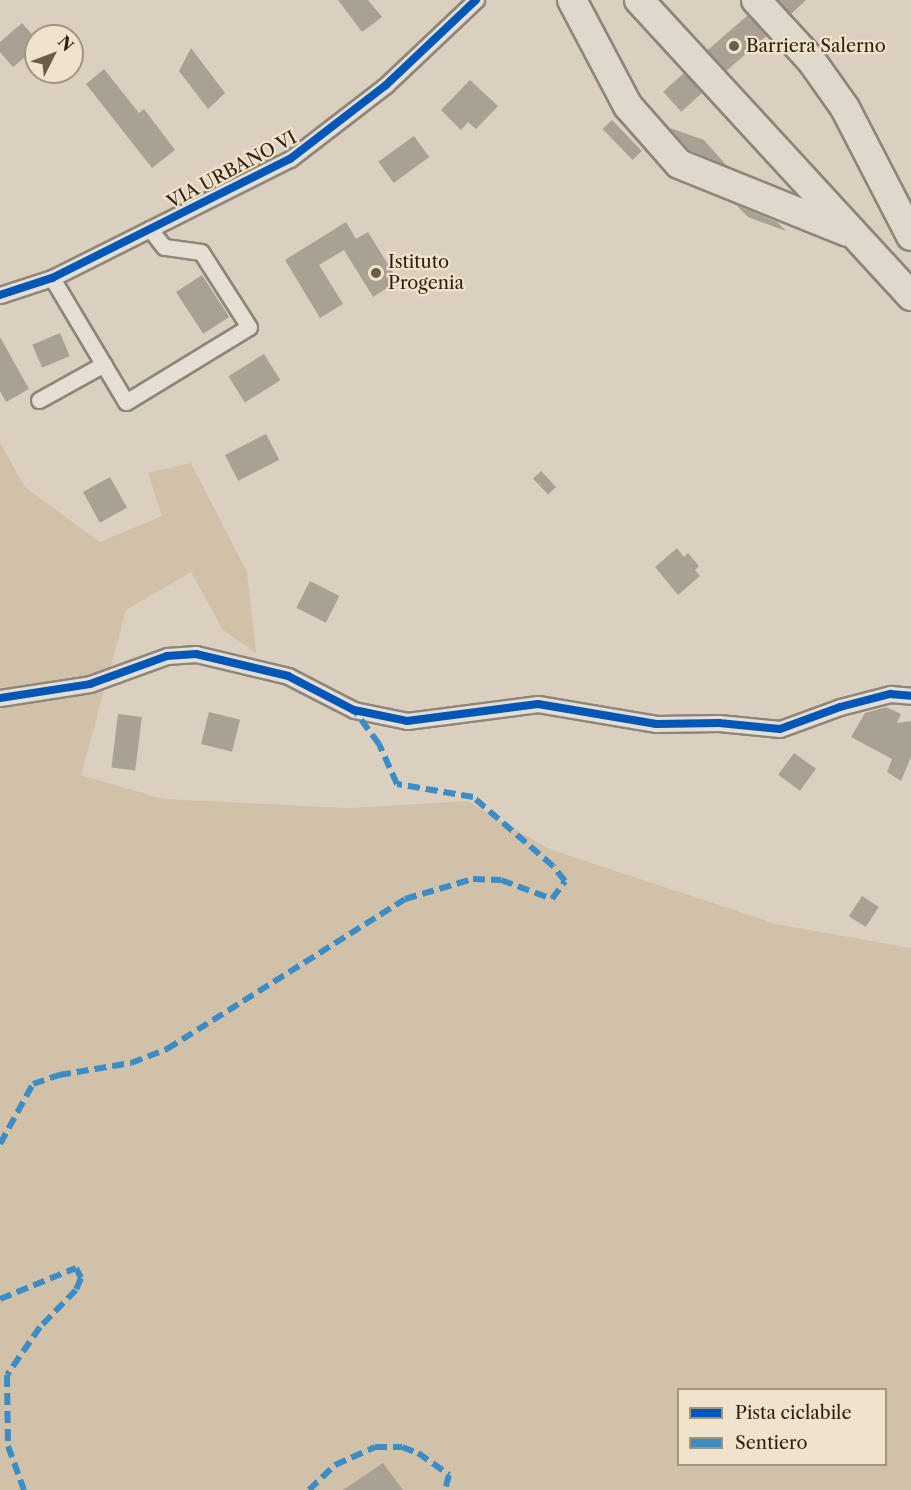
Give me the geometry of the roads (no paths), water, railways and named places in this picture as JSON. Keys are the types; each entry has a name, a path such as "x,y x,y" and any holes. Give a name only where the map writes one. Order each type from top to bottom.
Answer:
{"highway":[{"path":"573,0 628,106 679,164 855,236"},
{"path":"639,0 911,296"},
{"path":"756,0 811,60 845,108 911,236"}],"street":[{"name":"VIA URBANO VI","path":"0,295 52,278 290,159 322,138 386,85 476,0"},
{"path":"52,278 126,402 249,327 201,252 164,247 150,229"},
{"path":"39,400 104,364"},
{"path":"0,698 90,684 167,656 196,654 288,676 354,710 407,720 538,704 656,724 719,723 780,729 840,707 890,694 911,696"}],"place":[{"name":"Barriera Salerno","path":"734,46"},
{"name":"Istituto Progenia","path":"376,273"}]}
